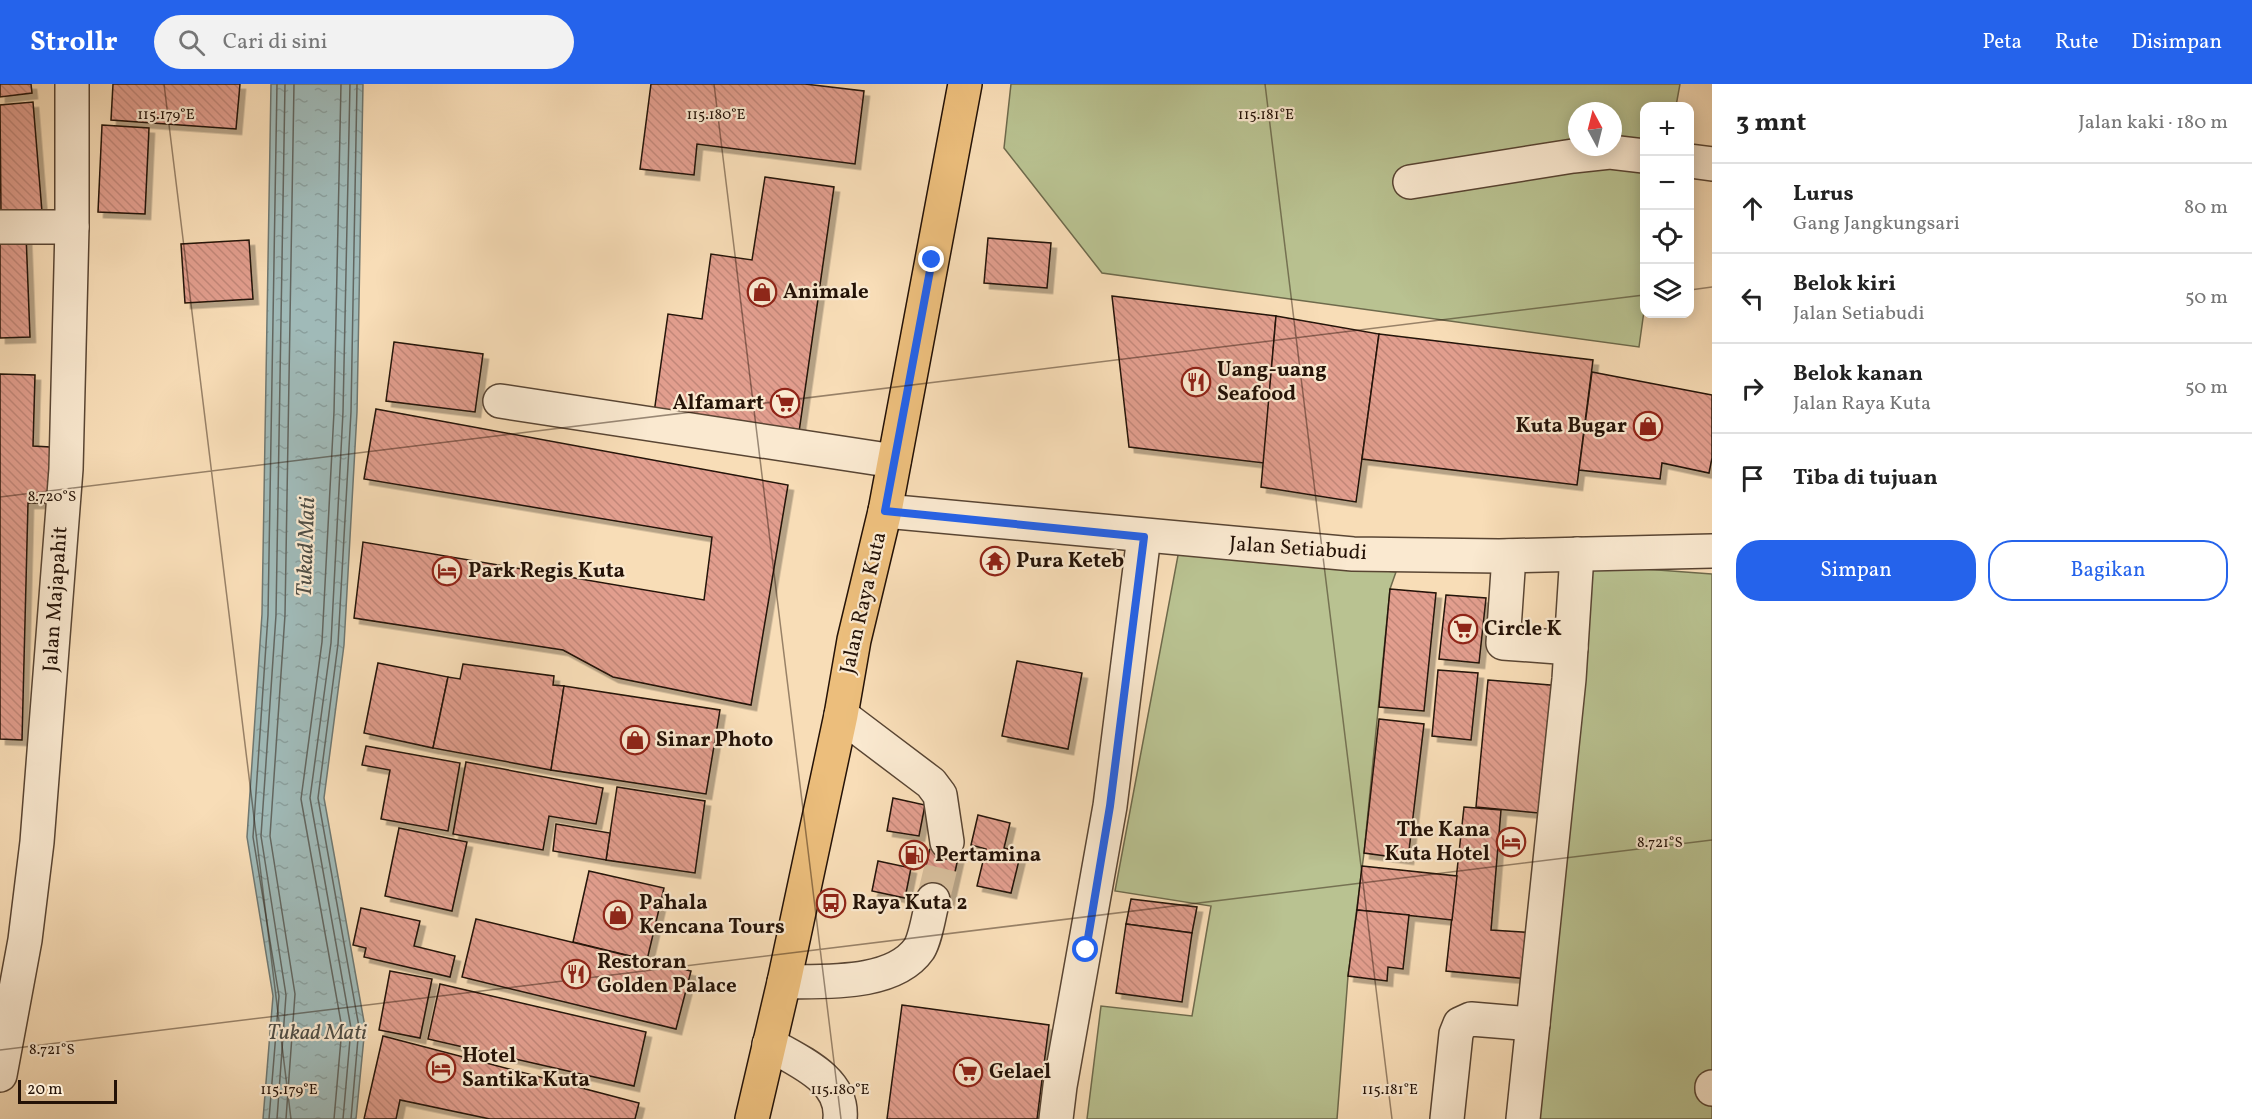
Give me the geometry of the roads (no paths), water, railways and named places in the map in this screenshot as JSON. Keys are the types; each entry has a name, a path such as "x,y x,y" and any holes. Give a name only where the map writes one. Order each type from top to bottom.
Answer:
{"main road":[{"name":"Jalan Raya Kuta","path":"752,1119 841,715 854,640 885,511 965,84"}],"street":[{"name":"Jalan Majapahit","path":"0,1075 25,940 37,842 66,469 72,227 72,84"},
{"path":"1410,182 1573,156 1610,152 1640,156"},
{"path":"1694,162 1712,164"},
{"path":"0,227 72,227"},
{"path":"500,401 894,461"},
{"name":"Jalan Setiabudi","path":"885,511 1144,537 1353,554 1509,556 1712,551"},
{"path":"1056,1119 1110,806 1144,537"},
{"path":"1523,1119 1571,648 1577,554"},
{"path":"1509,556 1503,643 1571,648"},
{"path":"841,715 931,783 940,795 947,842"},
{"path":"784,982 845,980 873,976 908,961 920,947 933,900"},
{"path":"1447,1119 1456,1034 1460,1024 1471,1019 1533,1024"},
{"path":"769,1044 822,1076 839,1097 840,1119"}],"water":[{"name":"Tukad Mati","path":"271,84 363,84 357,412 344,645 324,798 365,1027 356,1119 263,1119 273,996 247,837 262,614"}],"tunnel":[{"path":"933,900 947,842"}],"place":[{"name":"Animale","path":"762,292"},
{"name":"Uang-uang Seafood","path":"1196,382"},
{"name":"Alfamart","path":"785,403"},
{"name":"Kuta Bugar","path":"1648,426"},
{"name":"Pura Keteb","path":"995,561"},
{"name":"Park Regis Kuta","path":"447,571"},
{"name":"Circle K","path":"1463,629"},
{"name":"Sinar Photo","path":"635,740"},
{"name":"The Kana Kuta Hotel","path":"1511,842"},
{"name":"Pertamina","path":"914,855"},
{"name":"Raya Kuta 2","path":"831,903"},
{"name":"Pahala Kencana Tours","path":"618,915"},
{"name":"Restoran Golden Palace","path":"576,974"},
{"name":"Hotel Santika Kuta","path":"441,1068"},
{"name":"Gelael","path":"968,1072"}]}
